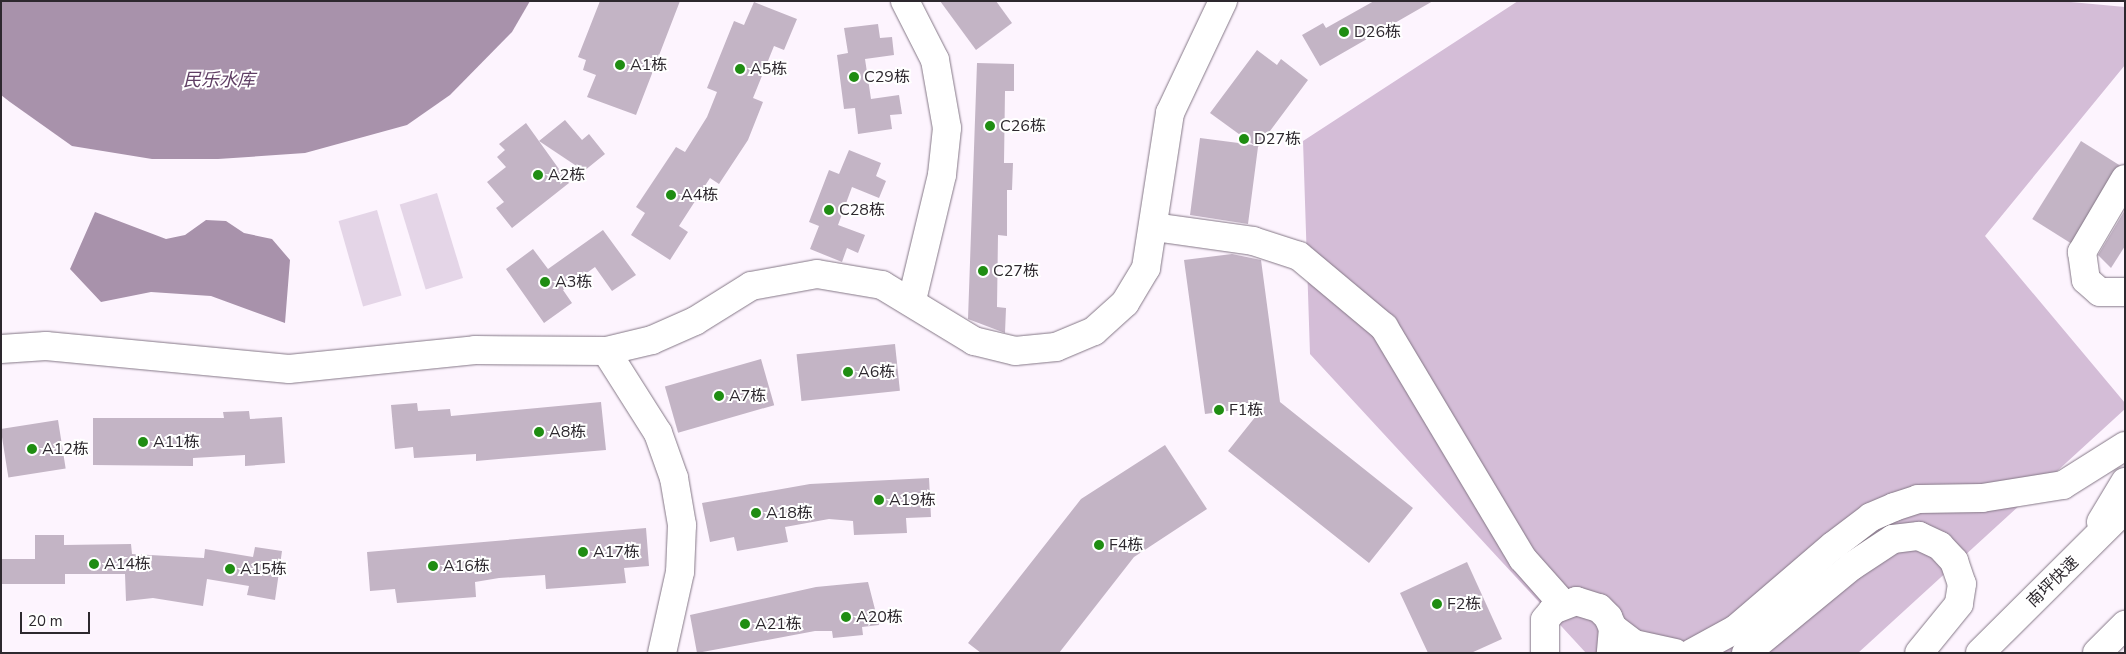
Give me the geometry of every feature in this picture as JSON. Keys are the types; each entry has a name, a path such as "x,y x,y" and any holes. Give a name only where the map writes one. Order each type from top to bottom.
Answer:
{"main road":[{"path":"905,1 935,60 947,128 942,174 912,300"},
{"path":"1,348 46,346 289,369 475,350 606,351 652,340 695,321 751,286 783,276 850,276 912,300 974,341 1015,351 1056,347 1094,331 1125,303 1146,268 1154,227 1158,170 1170,114 1223,1"},
{"path":"2125,179 2082,252 2086,280 2100,292 2125,292"},
{"path":"1154,227 1253,240 1299,256 1384,327 1523,559 1563,604"},
{"path":"606,351 658,433 674,478 682,525 680,572 662,653"},
{"path":"1692,653 1736,629 1870,517 1894,507 1926,498 1982,498 2063,484 2125,446"},
{"path":"2084,551 2125,482"},
{"name":"南坪快速","path":"1980,653 2125,509"},
{"path":"1746,653 1852,566 1893,539 1919,536 1940,546 1954,561 1962,584 1960,604 1919,653"},
{"path":"1545,653 1545,620 1563,604 1576,601 1594,605 1612,641 1675,653"},
{"path":"2097,653 2125,624"}],"shaded area":[{"path":"1518,1 2060,1 2125,7 2125,65 1985,236 2125,403 2125,409 1858,653 1586,653 1310,354 1303,141"},
{"path":"437,193 463,278 426,290 400,204"},
{"path":"377,210 402,296 363,307 339,221"}],"water":[{"name":"民乐水库","path":"1,1 530,1 512,32 450,95 407,125 305,153 218,159 152,159 72,146 1,95"},
{"path":"95,212 166,239 185,235 206,220 226,221 244,233 272,239 290,260 285,323 211,296 151,292 101,302 70,269"}],"building":[{"name":"A1栋","path":"600,1 680,1 636,115 587,97 596,75 583,70 586,60 578,57"},
{"path":"940,1 996,1 1012,23 976,50"},
{"name":"D26栋","path":"1374,1 1433,1 1320,66 1302,35 1323,23 1326,28"},
{"path":"754,2 797,19 784,50 774,46 753,98 763,102 748,140 719,184 710,178 679,226 688,232 670,260 631,235 645,213 636,207 676,147 685,152 707,117 717,92 707,88 734,21 744,25"},
{"name":"C29栋","path":"878,24 880,38 892,37 894,55 865,59 871,99 899,95 902,114 890,115 892,129 858,134 855,108 844,109 837,55 848,53 844,28"},
{"name":"D27栋","path":"1257,50 1277,65 1281,59 1308,80 1258,147 1248,224 1190,215 1200,138 1254,145 1210,113"},
{"path":"977,63 1014,64 1014,91 1005,91 1004,163 1013,163 1012,190 1007,190 1007,236 998,235 997,307 1006,308 1005,333 968,319"},
{"path":"565,120 582,140 589,134 605,154 584,171 539,141"},
{"name":"A2栋","path":"526,123 569,183 512,228 496,208 504,202 487,182 506,167 497,157 505,150 499,144"},
{"path":"2081,141 2120,165 2071,243 2032,219"},
{"name":"C28栋","path":"849,150 881,163 876,176 886,181 879,198 852,187 838,225 865,235 858,253 847,248 842,262 810,249 819,226 809,222 829,170 839,174"},
{"path":"2125,210 2125,246 2111,268 2098,255"},
{"name":"A3栋","path":"603,230 636,275 612,291 595,267 563,290 572,303 544,323 506,269 533,249 548,269"},
{"name":"F1栋","path":"1232,254 1261,260 1280,402 1413,508 1369,563 1228,451 1264,406 1205,414 1184,260"},
{"name":"A6栋","path":"895,344 900,391 801,401 797,354"},
{"name":"A7栋","path":"761,359 774,405 678,433 665,387"},
{"name":"A8栋","path":"601,402 606,450 476,461 476,454 414,458 413,447 395,449 391,405 417,403 418,411 450,409 451,416"},
{"path":"249,411 250,419 282,417 285,463 245,466 245,455 193,458 193,466 93,465 93,418 224,418 223,412"},
{"name":"A12栋","path":"58,420 66,468 8,477 1,429"},
{"name":"F4栋","path":"1165,445 1207,509 1134,557 1059,653 981,653 968,643 1081,499"},
{"path":"929,478 931,517 906,518 907,533 854,535 853,521 829,519 785,527 788,542 737,551 734,537 710,542 702,503 810,484"},
{"path":"646,528 649,566 624,568 626,583 546,589 545,575 499,578 475,582 476,597 397,603 395,589 370,591 367,552"},
{"path":"35,535 64,535 64,545 131,544 132,554 204,558 205,549 253,557 255,547 282,551 275,600 247,595 249,586 207,579 203,606 153,598 126,601 125,574 65,574 65,584 1,584 1,559 35,559"},
{"name":"F2栋","path":"1467,562 1502,639 1471,653 1428,653 1400,593"},
{"path":"868,582 879,625 862,627 863,635 833,638 832,631 815,631 697,653 690,615 816,587"}],"place":[{"name":"D26栋","path":"1344,32"},
{"name":"A1栋","path":"620,65"},
{"name":"A5栋","path":"740,69"},
{"name":"C29栋","path":"854,77"},
{"name":"C26栋","path":"990,126"},
{"name":"D27栋","path":"1244,139"},
{"name":"A2栋","path":"538,175"},
{"name":"A4栋","path":"671,195"},
{"name":"C28栋","path":"829,210"},
{"name":"C27栋","path":"983,271"},
{"name":"A3栋","path":"545,282"},
{"name":"A6栋","path":"848,372"},
{"name":"A7栋","path":"719,396"},
{"name":"F1栋","path":"1219,410"},
{"name":"A8栋","path":"539,432"},
{"name":"A11栋","path":"143,442"},
{"name":"A12栋","path":"32,449"},
{"name":"A19栋","path":"879,500"},
{"name":"A18栋","path":"756,513"},
{"name":"F4栋","path":"1099,545"},
{"name":"A17栋","path":"583,552"},
{"name":"A14栋","path":"94,564"},
{"name":"A16栋","path":"433,566"},
{"name":"A15栋","path":"230,569"},
{"name":"F2栋","path":"1437,604"},
{"name":"A20栋","path":"846,617"},
{"name":"A21栋","path":"745,624"}]}
